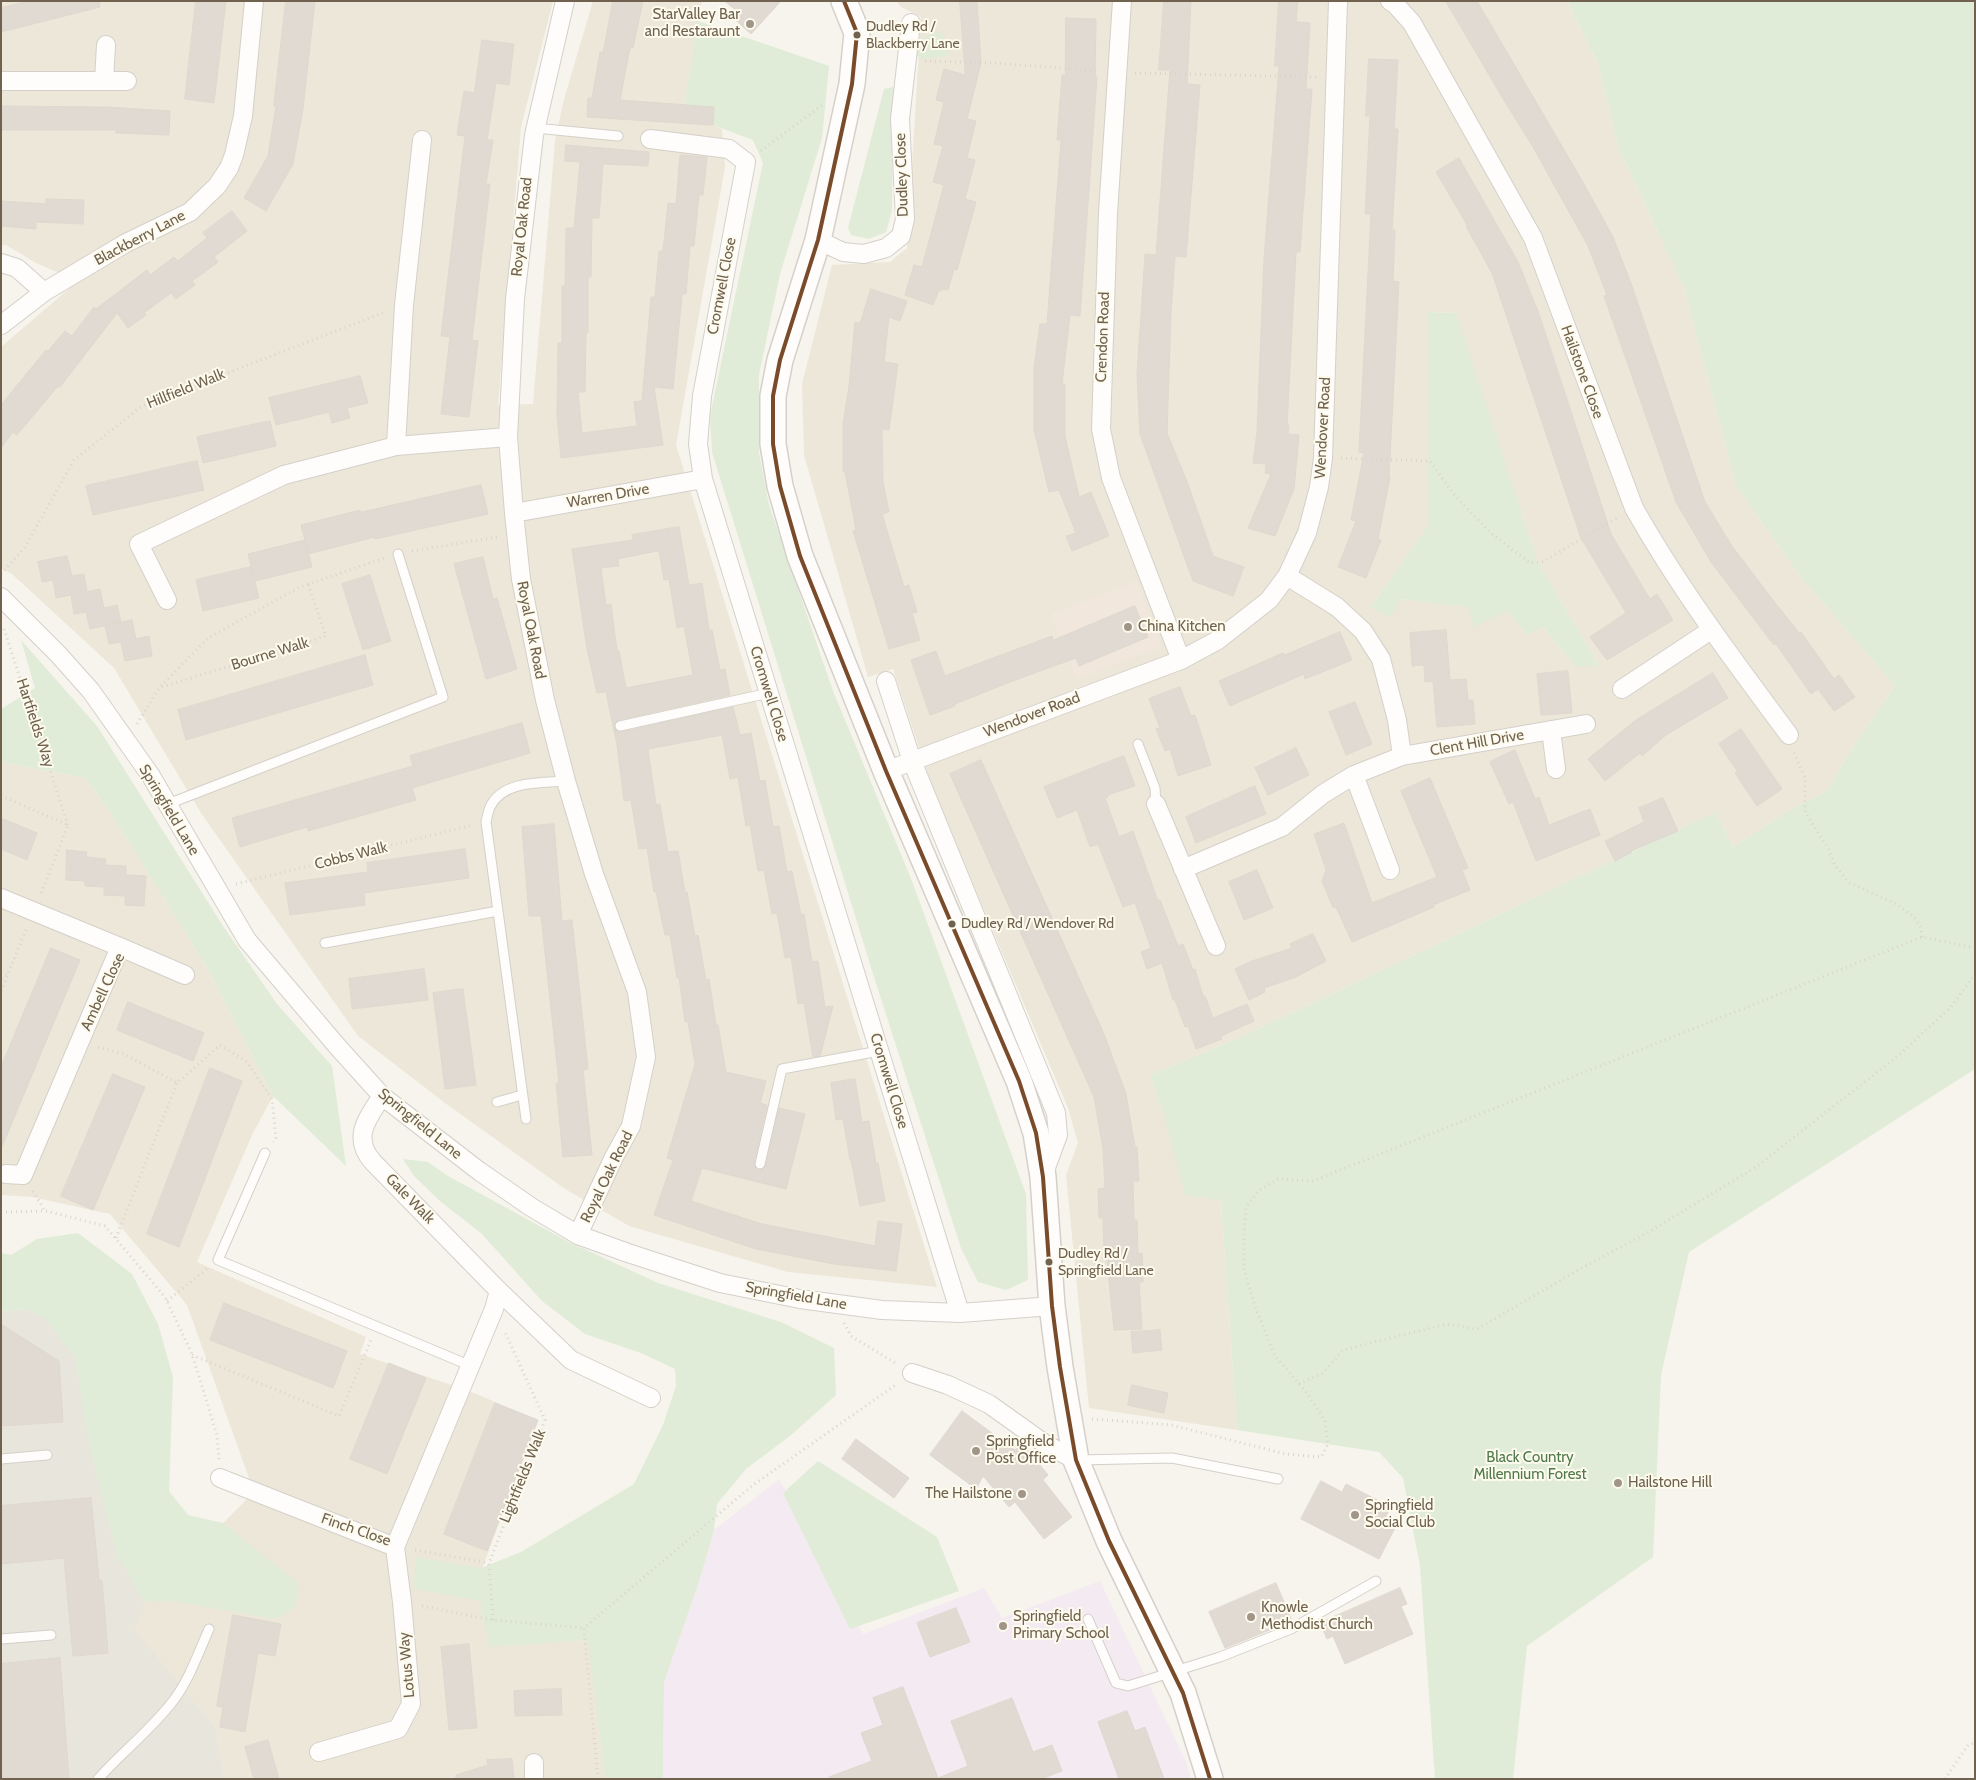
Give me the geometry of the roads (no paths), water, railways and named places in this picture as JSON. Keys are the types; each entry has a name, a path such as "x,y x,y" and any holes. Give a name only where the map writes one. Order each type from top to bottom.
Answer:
{"main road":[{"path":"844,1 857,33 852,84 818,240 780,360 773,396 773,444 780,486 800,556 886,771 1019,1081 1036,1134 1043,1177 1052,1306 1076,1460 1109,1541 1182,1693 1210,1779"}],"street":[{"name":"Blackberry Lane","path":"1,325 44,292 126,243 190,212 217,186 229,168 234,155 243,116 254,1"},
{"name":"Royal Oak Road","path":"565,1 535,128 529,164 515,299 508,437 522,579 541,682 566,781 594,874 637,992 646,1056 632,1126 614,1157 578,1235"},
{"name":"Crendon Road","path":"1122,1 1108,213 1101,430 1111,478 1181,660"},
{"name":"Wendover Road","path":"886,771 1181,660 1218,640 1262,606 1269,600 1287,576 1307,532 1320,487 1323,458 1338,1"},
{"name":"Hailstone Close","path":"1390,1 1412,23 1533,238 1634,508 1656,548 1711,630 1789,735"},
{"name":"Dudley Close","path":"818,240 843,252 864,254 886,248 901,236 905,218 900,119 911,23"},
{"path":"104,81 106,45"},
{"path":"1,81 127,81"},
{"name":"Cromwell Close","path":"650,139 729,149 746,162 702,396 698,444 703,479 960,1313"},
{"path":"396,446 404,305 422,140"},
{"path":"1,263 17,268 44,292"},
{"path":"167,600 138,544 284,475 396,446 508,437"},
{"name":"Warren Drive","path":"514,512 703,479"},
{"path":"1287,576 1337,607 1363,631 1381,659 1397,720 1402,756"},
{"name":"Springfield Lane","path":"1,597 58,654 91,691 125,742 151,776 216,889 248,940 337,1046 382,1096 479,1171 531,1208 578,1235 720,1283 800,1299 882,1310 960,1313 1052,1306"},
{"path":"1622,689 1711,630"},
{"path":"886,681 912,761 1056,1112 1058,1135 1043,1177"},
{"name":"Clent Hill Drive","path":"1184,869 1282,827 1323,794 1354,775 1402,756 1586,724"},
{"path":"1551,730 1556,769"},
{"path":"1354,775 1390,870"},
{"path":"1156,804 1216,946"},
{"path":"1,898 120,947"},
{"name":"Ambell Close","path":"6,1174 24,1175 120,947 185,975"},
{"name":"Gale Walk","path":"382,1096 364,1123 362,1143 365,1153 499,1291 571,1360 651,1398"},
{"path":"471,1366 494,1309 499,1291"},
{"name":"Finch Close","path":"220,1478 395,1547 471,1366"},
{"path":"912,1373 948,1385 989,1404 1044,1444 1076,1460"},
{"name":"Lotus Way","path":"319,1752 398,1729 411,1704 395,1547"}],"lane":[{"path":"535,128 618,136"},
{"path":"168,804 443,697 398,554"},
{"path":"620,726 769,693"},
{"path":"1138,744 1155,788 1156,804"},
{"path":"526,1119 486,822 490,806 498,796 519,785 566,781"},
{"path":"325,943 498,911"},
{"path":"760,1164 782,1069 880,1051"},
{"path":"497,1102 522,1095"},
{"path":"265,1153 218,1260 471,1366"},
{"path":"1,1459 47,1455"},
{"path":"1076,1460 1172,1458 1278,1480"},
{"path":"1088,1619 1116,1683 1128,1686 1220,1657 1291,1628 1376,1580"},
{"path":"98,1779 157,1720 174,1700 192,1671 208,1629"},
{"path":"1,1639 51,1635"}],"place":[{"name":"StarValley Bar and Restaraunt","path":"750,24"},
{"name":"Dudley Rd / Blackberry Lane","path":"857,35"},
{"name":"China Kitchen","path":"1128,627"},
{"name":"Dudley Rd / Wendover Rd","path":"952,924"},
{"name":"Dudley Rd / Springfield Lane","path":"1049,1262"},
{"name":"Springfield Post Office","path":"976,1451"},
{"name":"Hailstone Hill","path":"1618,1483"},
{"name":"The Hailstone","path":"1022,1494"},
{"name":"Springfield Social Club","path":"1355,1515"},
{"name":"Knowle Methodist Church","path":"1251,1617"},
{"name":"Springfield Primary School","path":"1003,1626"}],"park label":[{"name":"Black Country Millennium Forest","path":"1530,1466"}]}
